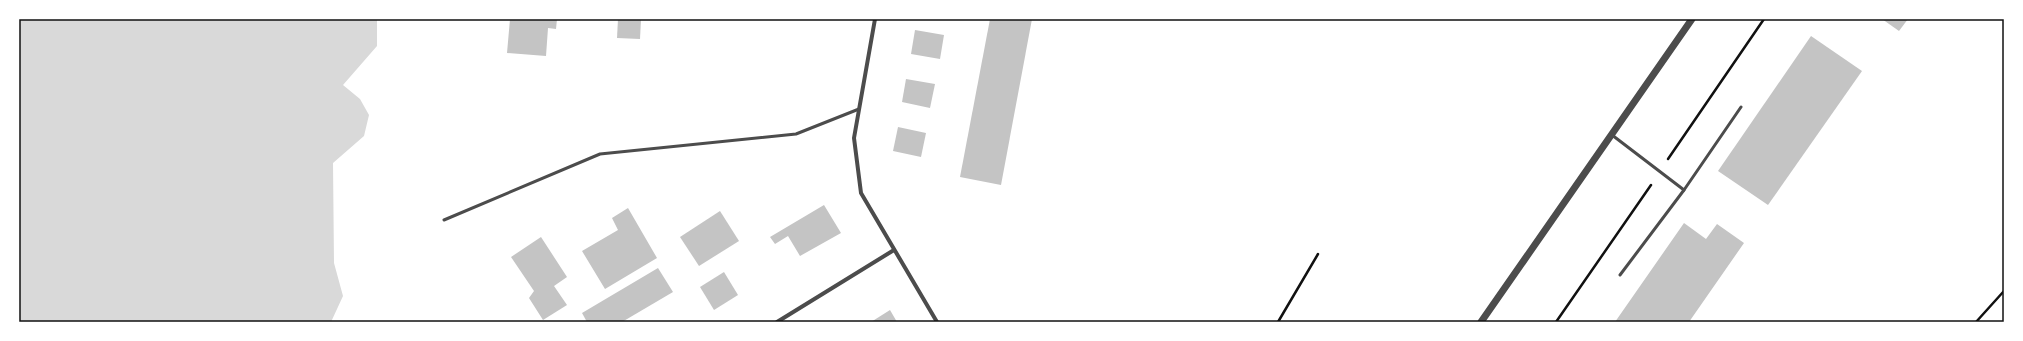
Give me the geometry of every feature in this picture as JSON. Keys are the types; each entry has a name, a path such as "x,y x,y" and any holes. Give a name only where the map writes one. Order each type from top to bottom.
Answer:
{"street":[{"path":"875,19 854,138 861,193 937,322"},
{"path":"1481,322 1692,19"},
{"path":"777,322 894,250"}],"lane":[{"path":"1620,275 1684,190 1741,107"},
{"path":"444,220 600,154 796,134 859,109"},
{"path":"1612,135 1684,190"}],"path":[{"path":"1278,322 1318,254"},
{"path":"1976,322 2004,291"}],"shaded area":[{"path":"19,19 377,19 377,46 343,85 360,99 369,115 364,136 333,163 334,263 343,296 331,322 19,322"}],"building":[{"path":"510,19 557,19 556,29 548,28 546,56 507,53"},
{"path":"618,19 641,19 640,39 617,38"},
{"path":"990,19 1032,19 1001,185 960,177"},
{"path":"1882,19 1908,19 1899,31"},
{"path":"915,30 944,35 940,59 911,54"},
{"path":"1811,36 1862,71 1768,205 1718,171"},
{"path":"906,79 935,84 930,108 902,102"},
{"path":"898,127 926,133 921,157 893,151"},
{"path":"824,205 841,233 800,256 788,236 775,244 770,237"},
{"path":"628,208 657,258 605,289 582,251 618,230 612,218"},
{"path":"720,211 739,241 699,266 680,237"},
{"path":"1684,223 1706,239 1717,224 1744,243 1689,322 1615,322"},
{"path":"541,237 567,277 554,286 567,305 543,320 529,298 534,291 511,257"},
{"path":"658,268 673,292 622,322 587,322 582,313"},
{"path":"724,272 738,295 714,310 700,287"},
{"path":"890,310 897,322 871,322"}]}
